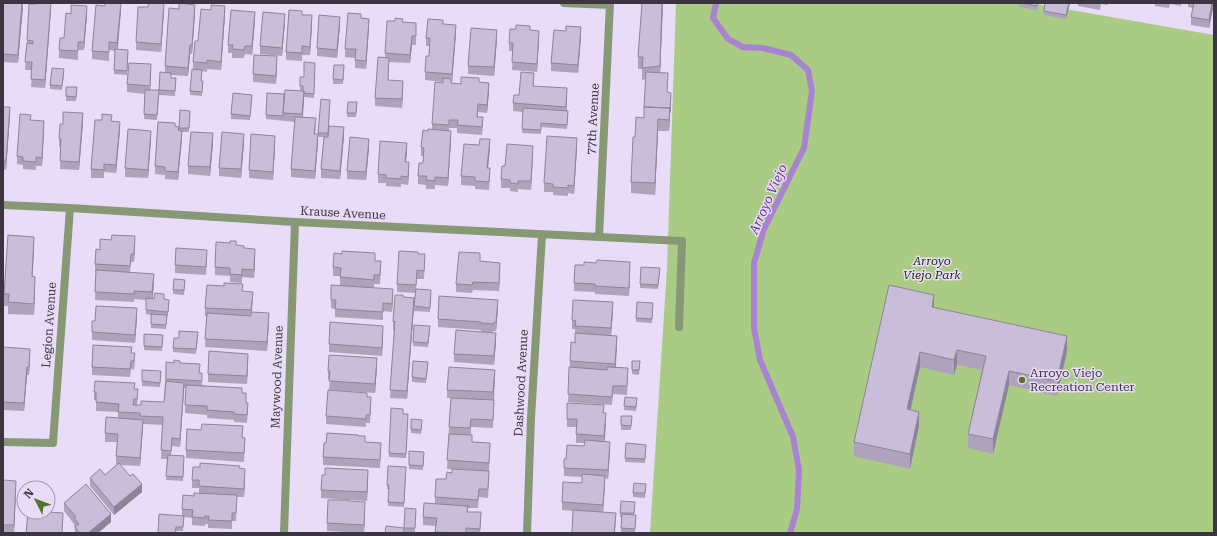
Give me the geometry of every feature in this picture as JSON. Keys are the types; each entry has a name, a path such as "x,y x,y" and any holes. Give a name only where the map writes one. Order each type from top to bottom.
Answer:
{"street":[{"path":"564,3 610,4"},
{"name":"77th Avenue","path":"599,237 610,4"},
{"name":"Krause Avenue","path":"3,206 70,208 295,222 682,241 679,326"},
{"name":"Legion Avenue","path":"3,442 53,443 70,208"},
{"name":"Maywood Avenue","path":"284,533 295,222"},
{"name":"Dashwood Avenue","path":"526,533 542,235"}],"green space":[{"name":"Arroyo Viejo Park","path":"676,3 1031,3 1214,35 1214,533 650,533 667,268"}],"building":[{"path":"3,3 22,3 18,55 3,54"},
{"path":"51,3 45,80 31,79 32,62 25,62 27,43 33,44 33,41 27,40 29,4"},
{"path":"105,3 121,3 117,43 109,42 109,52 92,51 96,5 105,6"},
{"path":"149,3 164,3 161,44 136,42 138,7 148,7"},
{"path":"179,3 195,5 192,45 190,45 188,68 165,66 169,8 179,9"},
{"path":"642,3 662,3 660,66 642,68 643,57 638,57"},
{"path":"1022,3 1037,3 1037,6"},
{"path":"1045,3 1069,3 1066,15 1044,11"},
{"path":"1194,3 1212,3 1209,20 1191,17"},
{"path":"71,5 87,6 84,42 78,42 78,51 59,50 60,38 64,38 66,13 71,14"},
{"path":"211,5 225,6 221,62 207,60 207,63 193,62 195,41 198,41 201,9 211,10"},
{"path":"231,10 255,12 252,46 245,46 244,50 232,49 233,45 228,45"},
{"path":"289,10 302,11 302,15 312,15 310,47 302,46 302,53 286,52"},
{"path":"263,12 285,14 282,48 260,46"},
{"path":"348,13 361,14 361,18 369,19 366,61 355,60 356,49 345,49"},
{"path":"319,15 340,17 337,50 317,48"},
{"path":"395,18 403,19 402,22 416,23 416,36 412,36 410,55 385,53 387,21 395,21"},
{"path":"428,19 443,20 443,24 456,25 452,74 425,72 426,56 429,56 430,38 426,38"},
{"path":"516,25 530,26 530,30 539,31 537,64 512,62 513,43 509,43 510,29 516,29"},
{"path":"566,26 581,27 578,65 551,63 554,30 566,31"},
{"path":"471,28 497,30 494,67 468,66"},
{"path":"115,49 128,50 127,71 114,70"},
{"path":"254,55 277,56 276,76 253,74"},
{"path":"378,57 389,58 388,80 403,81 402,99 375,98"},
{"path":"304,62 315,63 314,94 304,93 303,86 300,86 300,77 304,77"},
{"path":"129,63 151,64 150,86 127,84"},
{"path":"334,65 344,65 343,80 333,79"},
{"path":"52,68 64,69 62,86 50,85"},
{"path":"192,69 202,70 202,92 190,91"},
{"path":"160,72 171,73 171,78 176,78 175,91 159,90"},
{"path":"521,72 534,73 533,86 567,88 566,107 513,103 514,95 519,95"},
{"path":"646,72 668,73 667,92 671,93 670,112 670,108 644,107"},
{"path":"461,77 479,78 479,82 489,83 487,105 478,104 477,117 483,117 482,127 457,125 458,120 449,120 449,125 432,124 435,82 443,83 443,78 451,79 451,83 461,84"},
{"path":"66,87 77,87 76,97 66,96"},
{"path":"145,90 159,90 157,115 144,114"},
{"path":"285,90 304,91 302,114 283,113"},
{"path":"233,93 252,95 250,116 231,114"},
{"path":"267,93 284,94 283,116 266,115"},
{"path":"321,99 330,100 328,133 318,133"},
{"path":"348,102 357,102 356,113 347,113"},
{"path":"3,107 10,107 6,161 3,161"},
{"path":"644,107 670,108 669,120 658,119 655,183 631,182 633,137 635,137 636,117 644,118"},
{"path":"523,108 568,111 567,125 541,123 541,130 522,129"},
{"path":"180,110 190,111 189,128 179,128"},
{"path":"63,112 83,113 79,162 60,161 61,139 59,138 60,124 63,124"},
{"path":"20,114 31,115 30,120 44,121 42,158 36,157 36,162 23,161 23,157 17,156"},
{"path":"102,114 112,115 111,121 120,122 116,165 104,164 104,170 91,169 95,120 102,120"},
{"path":"295,117 316,118 314,134 318,134 315,171 291,169"},
{"path":"158,122 175,123 175,126 179,127 178,130 182,131 178,172 165,171 165,167 155,166"},
{"path":"329,126 344,127 340,171 321,169 324,137 328,137"},
{"path":"128,129 151,131 148,170 125,168"},
{"path":"428,129 451,131 448,178 435,177 435,181 426,180 427,176 418,176 419,163 423,163 424,148 421,147 423,130 428,131"},
{"path":"191,132 213,133 210,167 188,166"},
{"path":"222,132 244,134 241,169 219,168"},
{"path":"251,134 275,136 273,172 249,170"},
{"path":"547,136 577,138 574,186 568,185 568,188 553,187 553,184 544,183"},
{"path":"350,137 369,139 366,172 347,171"},
{"path":"480,139 490,139 487,168 490,168 489,182 475,181 475,177 461,176 464,144 479,145"},
{"path":"380,141 407,143 405,162 409,162 408,177 401,176 401,179 386,178 386,175 378,174"},
{"path":"507,144 533,146 531,181 518,181 518,184 510,183 510,180 501,179 502,166 505,166"},
{"path":"8,235 34,237 32,276 35,277 34,304 8,302 9,294 4,294"},
{"path":"112,235 135,236 134,254 131,254 130,266 95,264 96,249 100,250 100,239 111,240"},
{"path":"230,241 236,241 236,245 244,246 244,248 255,249 254,270 242,269 242,275 230,274 230,268 215,267 216,242 230,243"},
{"path":"176,248 207,250 206,267 175,265"},
{"path":"342,251 375,253 375,261 381,261 380,275 374,275 374,280 340,277 341,268 333,267 334,253 342,254"},
{"path":"399,251 425,254 424,271 417,270 416,285 397,284"},
{"path":"459,252 480,253 480,261 500,263 499,283 473,282 472,285 456,284"},
{"path":"597,260 630,262 629,288 574,283 575,265 584,265 584,262 596,263"},
{"path":"641,267 660,268 658,285 640,284"},
{"path":"96,270 154,274 152,292 134,291 134,294 95,292"},
{"path":"174,279 185,280 184,290 173,290"},
{"path":"224,283 243,284 242,291 253,292 251,310 205,308 207,285 224,286"},
{"path":"331,285 393,289 392,304 383,303 383,312 335,309 336,300 331,300"},
{"name":"Arroyo Viejo Recreation Center","path":"889,285 934,295 932,307 1067,336 1057,381 1009,371 993,439 968,434 986,356 957,350 954,360 920,352 907,409 919,412 910,454 854,442"},
{"path":"416,289 431,290 430,308 414,306"},
{"path":"155,293 164,294 164,299 169,300 168,312 146,310 146,298 154,299"},
{"path":"395,295 403,295 403,297 414,298 407,391 390,390 395,321 393,322"},
{"path":"439,296 498,300 496,322 493,324 438,319"},
{"path":"573,300 613,302 611,328 575,326 576,321 572,320"},
{"path":"637,302 653,303 652,319 636,318"},
{"path":"96,306 137,308 135,335 92,332 92,321 95,321"},
{"path":"251,312 269,313 267,342 205,339 207,313 251,316"},
{"path":"151,314 167,315 166,325 151,324"},
{"path":"330,322 383,326 382,348 329,344"},
{"path":"414,325 430,326 428,343 413,342"},
{"path":"456,330 496,333 494,356 454,354"},
{"path":"179,331 198,332 196,349 173,348 174,338 179,338"},
{"path":"575,333 617,336 615,364 570,361 571,342 575,343"},
{"path":"144,334 163,335 162,347 144,346"},
{"path":"93,345 132,347 131,353 135,353 134,361 131,361 130,369 92,367"},
{"path":"3,347 30,349 24,403 3,402"},
{"path":"209,351 248,354 247,376 208,374"},
{"path":"329,355 377,358 375,384 329,381"},
{"path":"174,360 180,361 180,363 200,364 199,373 202,373 202,381 166,379 166,362 174,363"},
{"path":"413,361 428,362 426,379 412,377"},
{"path":"632,361 640,361 639,370 632,370"},
{"path":"449,367 495,370 493,392 447,390"},
{"path":"569,367 607,370 607,367 628,368 627,386 613,386 612,397 568,394"},
{"path":"142,370 161,371 160,383 142,381"},
{"path":"95,381 135,383 134,389 138,389 137,399 134,399 133,405 141,405 141,401 164,402 166,381 184,383 180,439 172,438 171,451 161,450 163,417 140,416 140,413 118,412 119,404 96,402 96,392 94,392"},
{"path":"186,385 242,388 242,393 246,393 246,403 248,403 247,415 234,414 234,412 207,410 207,406 185,405"},
{"path":"328,390 367,393 367,397 371,397 370,415 366,415 366,419 326,416"},
{"path":"625,397 637,398 636,407 624,406"},
{"path":"451,398 494,400 493,420 471,419 470,428 449,427"},
{"path":"567,403 604,405 603,413 606,413 604,436 576,434 577,419 567,419"},
{"path":"391,408 403,409 403,414 408,414 406,454 389,453"},
{"path":"621,416 632,416 631,426 621,425"},
{"path":"106,417 143,420 140,458 116,456 118,434 105,433"},
{"path":"411,419 422,420 421,430 411,429"},
{"path":"202,424 243,426 242,437 245,438 244,453 186,450 187,429 201,430"},
{"path":"327,433 365,436 365,442 381,443 380,460 323,457 324,443 326,443"},
{"path":"449,434 472,435 472,442 490,443 489,463 447,460"},
{"path":"585,440 610,442 608,470 564,468 567,445 584,446"},
{"path":"626,443 646,445 645,459 625,458"},
{"path":"409,451 424,452 423,466 409,465"},
{"path":"168,455 184,456 183,477 166,476"},
{"path":"119,463 130,476 133,474 142,484 114,507 90,478 100,469 105,475"},
{"path":"200,463 240,466 239,468 245,469 244,489 199,486 199,480 192,480 193,467 200,467"},
{"path":"388,466 406,467 404,503 388,502"},
{"path":"325,468 368,470 367,492 321,490 322,475 325,475"},
{"path":"452,469 489,471 488,489 479,489 478,500 435,497 436,479 446,479 447,472 452,473"},
{"path":"582,474 605,476 603,505 562,502 563,482 582,483"},
{"path":"3,480 16,481 14,525 3,525"},
{"path":"634,483 646,484 645,493 633,493"},
{"path":"86,484 111,514 88,533 80,533 75,527 79,524 74,518 76,517 64,503"},
{"path":"194,493 237,495 236,513 232,513 232,521 208,520 209,516 205,516 205,518 192,517 193,510 182,509 183,495 194,496"},
{"path":"328,500 365,502 364,525 327,523"},
{"path":"621,501 635,502 634,513 620,513"},
{"path":"424,503 468,506 467,512 481,512 480,529 466,528 466,533 435,532 437,518 423,517"},
{"path":"405,508 416,509 415,528 404,528"},
{"path":"573,510 616,513 614,533 572,533"},
{"path":"56,513 63,513 62,533 26,533 27,520 56,520"},
{"path":"159,514 184,516 183,527 176,527 175,533 158,533"},
{"path":"622,514 636,515 635,529 621,528"},
{"path":"386,526 404,528 403,533 385,533"}],"waterway":[{"name":"Arroyo Viejo","path":"716,3 713,18 728,39 743,47 763,48 791,55 808,70 812,91 804,148 764,229 754,263 754,328 760,360 793,437 799,470 797,509 790,533"}],"place":[{"name":"Arroyo Viejo Recreation Center","path":"1022,380"}]}
